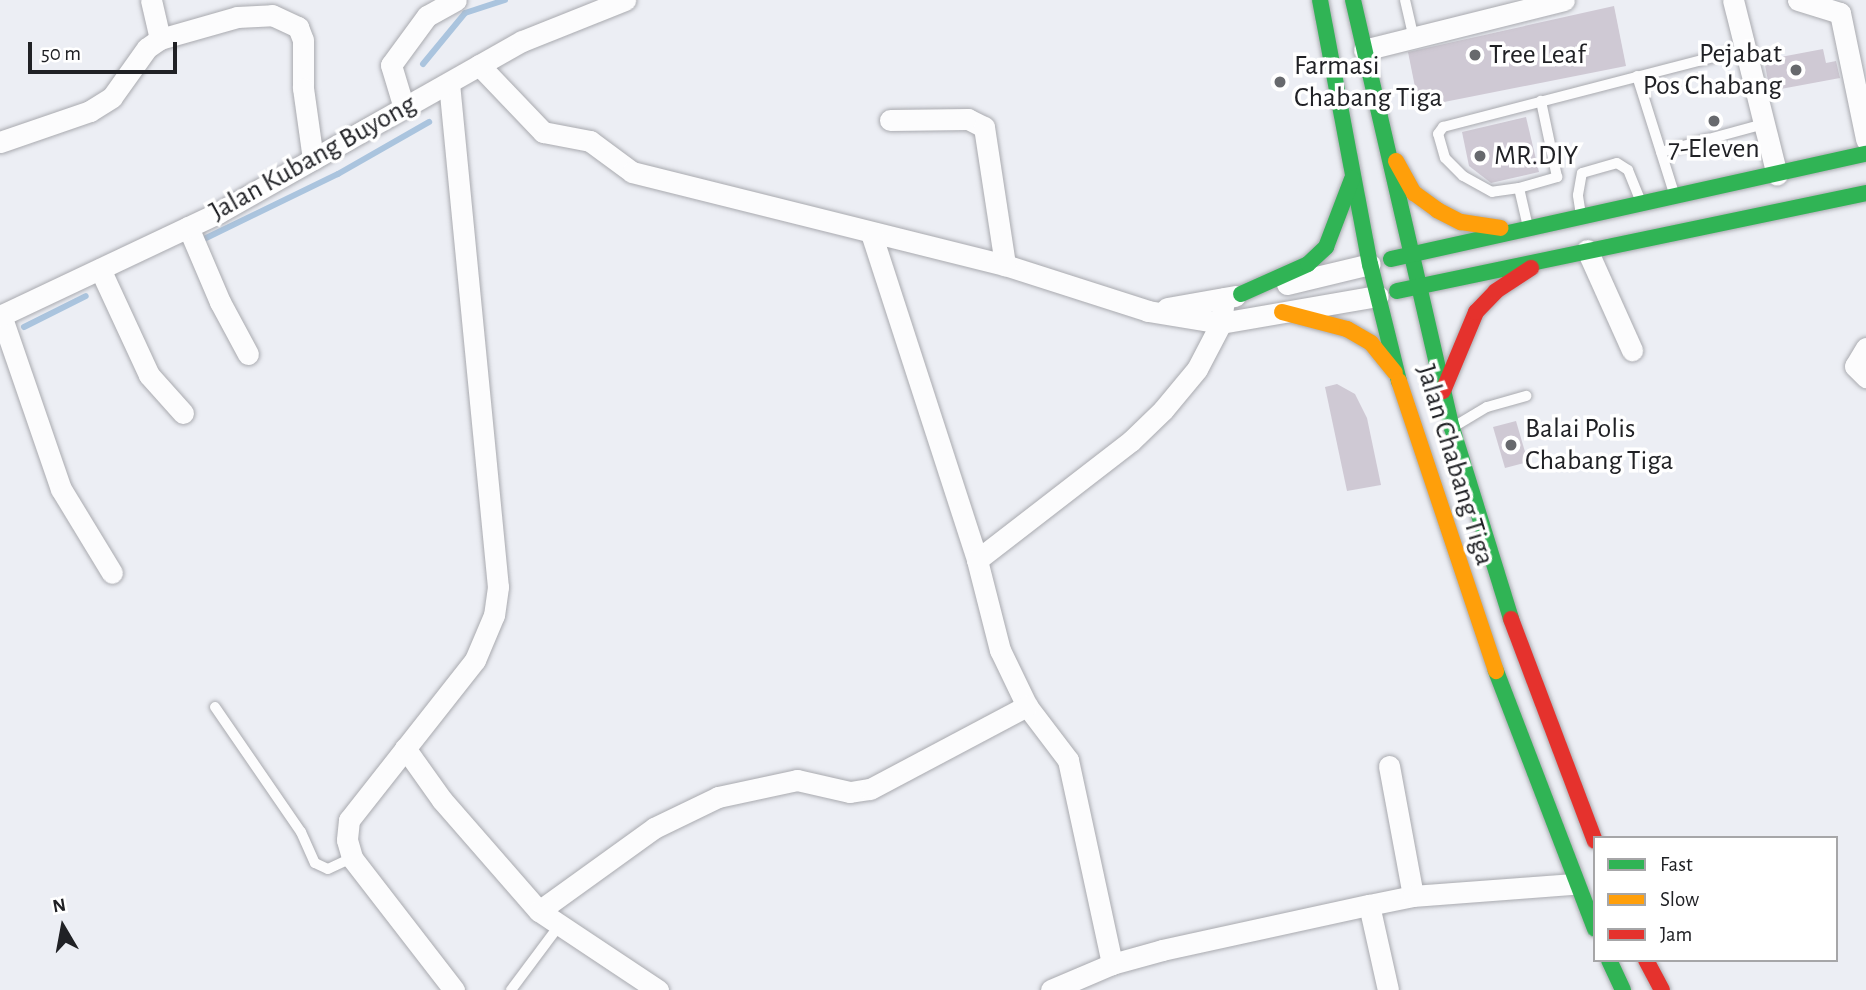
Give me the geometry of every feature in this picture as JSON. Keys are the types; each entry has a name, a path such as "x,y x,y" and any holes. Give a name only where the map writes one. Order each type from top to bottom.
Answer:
{"main road":[{"name":"Jalan Chabang Tiga","path":"1320,0 1370,264 1399,379 1471,607 1574,884 1593,925"},
{"name":"Jalan Chabang Tiga","path":"1353,0 1409,255 1452,428 1504,601 1593,836"},
{"path":"1384,139 1414,193 1437,210 1461,222 1523,228"},
{"path":"1370,264 1581,215 1866,155"},
{"path":"1232,296 1308,264 1326,247 1353,175"},
{"path":"1378,296 1866,193"},
{"path":"1443,392 1475,312 1513,279 1553,257"},
{"path":"1282,312 1347,329 1371,343 1399,379"},
{"path":"1610,962 1623,990"},
{"path":"1647,962 1662,990"}],"street":[{"path":"151,0 160,39"},
{"path":"404,108 391,65 427,16 456,0"},
{"name":"Jalan Kubang Buyong","path":"1,315 188,227 479,65 584,13 625,0"},
{"path":"1733,0 1777,175"},
{"path":"1798,0 1840,12 1866,139"},
{"path":"1364,50 1558,1"},
{"path":"0,142 101,104 128,79 147,48 160,39 237,17 272,15 298,27 303,40 303,88 313,159"},
{"path":"479,65 543,132 590,141 632,172 1005,265 1148,311 1221,323 1378,296"},
{"path":"449,83 498,587 494,615 475,660 349,820 347,840 352,858 454,990"},
{"path":"890,120 968,119 984,127 1005,265"},
{"path":"188,227 219,302 248,354"},
{"path":"871,233 977,560 1000,650 1027,706 1068,760 1112,964"},
{"path":"1587,250 1632,350"},
{"path":"1148,311 1232,296 1370,264"},
{"path":"100,269 149,374 183,414"},
{"path":"977,560 1155,418 1197,369 1232,296"},
{"path":"1,315 61,489 112,573"},
{"path":"1866,348 1855,366 1866,377"},
{"path":"539,911 654,828 718,797 797,780 850,792 870,789 1027,706"},
{"path":"405,748 442,800 539,911 658,990"},
{"path":"1389,766 1413,896"},
{"path":"1051,990 1112,964 1413,896 1574,884"},
{"path":"1369,905 1388,990"}],"lane":[{"path":"1405,0 1414,38"},
{"path":"1541,101 1557,177 1519,188 1492,192 1464,176 1445,158 1438,134 1443,127 1541,101 1637,76 1745,50"},
{"path":"1637,76 1675,196"},
{"path":"1661,152 1764,124"},
{"path":"1581,215 1578,195 1582,173 1617,163 1628,170 1641,203"},
{"path":"1519,188 1523,228"},
{"path":"1452,428 1487,407 1525,396"},
{"path":"215,707 301,832 315,863 328,869 352,858"},
{"path":"511,990 558,926"}],"building":[{"path":"1614,6 1626,66 1419,107 1408,52"},
{"name":"Pejabat Pos Chabang","path":"1823,49 1826,63 1836,61 1840,78 1770,91 1764,60"},
{"path":"1526,117 1539,172 1491,183 1469,166 1462,132"},
{"path":"1337,384 1355,394 1367,418 1381,485 1347,491 1325,387"},
{"name":"Balai Polis Chabang Tiga","path":"1516,421 1528,462 1505,468 1493,427"}],"waterway":[{"path":"423,64 465,13 505,0"},
{"path":"204,239 338,174 429,122"},
{"path":"24,327 86,296"}],"traffic: fast":[{"path":"1320,0 1370,264 1399,381"},
{"path":"1353,0 1452,428 1511,619"},
{"path":"1391,259 1866,154"},
{"path":"1241,294 1308,264 1326,247 1352,179"},
{"path":"1397,291 1866,193"},
{"path":"1496,671 1593,924"},
{"path":"1610,962 1623,990"}],"traffic: slow":[{"path":"1396,161 1414,193 1437,210 1461,222 1501,228"},
{"path":"1282,312 1347,329 1371,343 1395,373"},
{"path":"1399,381 1496,671"}],"traffic: jam":[{"path":"1443,391 1476,312 1496,291 1531,268"},
{"path":"1511,619 1593,836"},
{"path":"1647,962 1662,990"}],"place":[{"name":"Tree Leaf","path":"1475,55"},
{"name":"Pejabat Pos Chabang","path":"1796,70"},
{"name":"Farmasi Chabang Tiga","path":"1280,82"},
{"name":"7-Eleven","path":"1714,121"},
{"name":"MR.DIY","path":"1480,156"},
{"name":"Balai Polis Chabang Tiga","path":"1511,445"}]}
